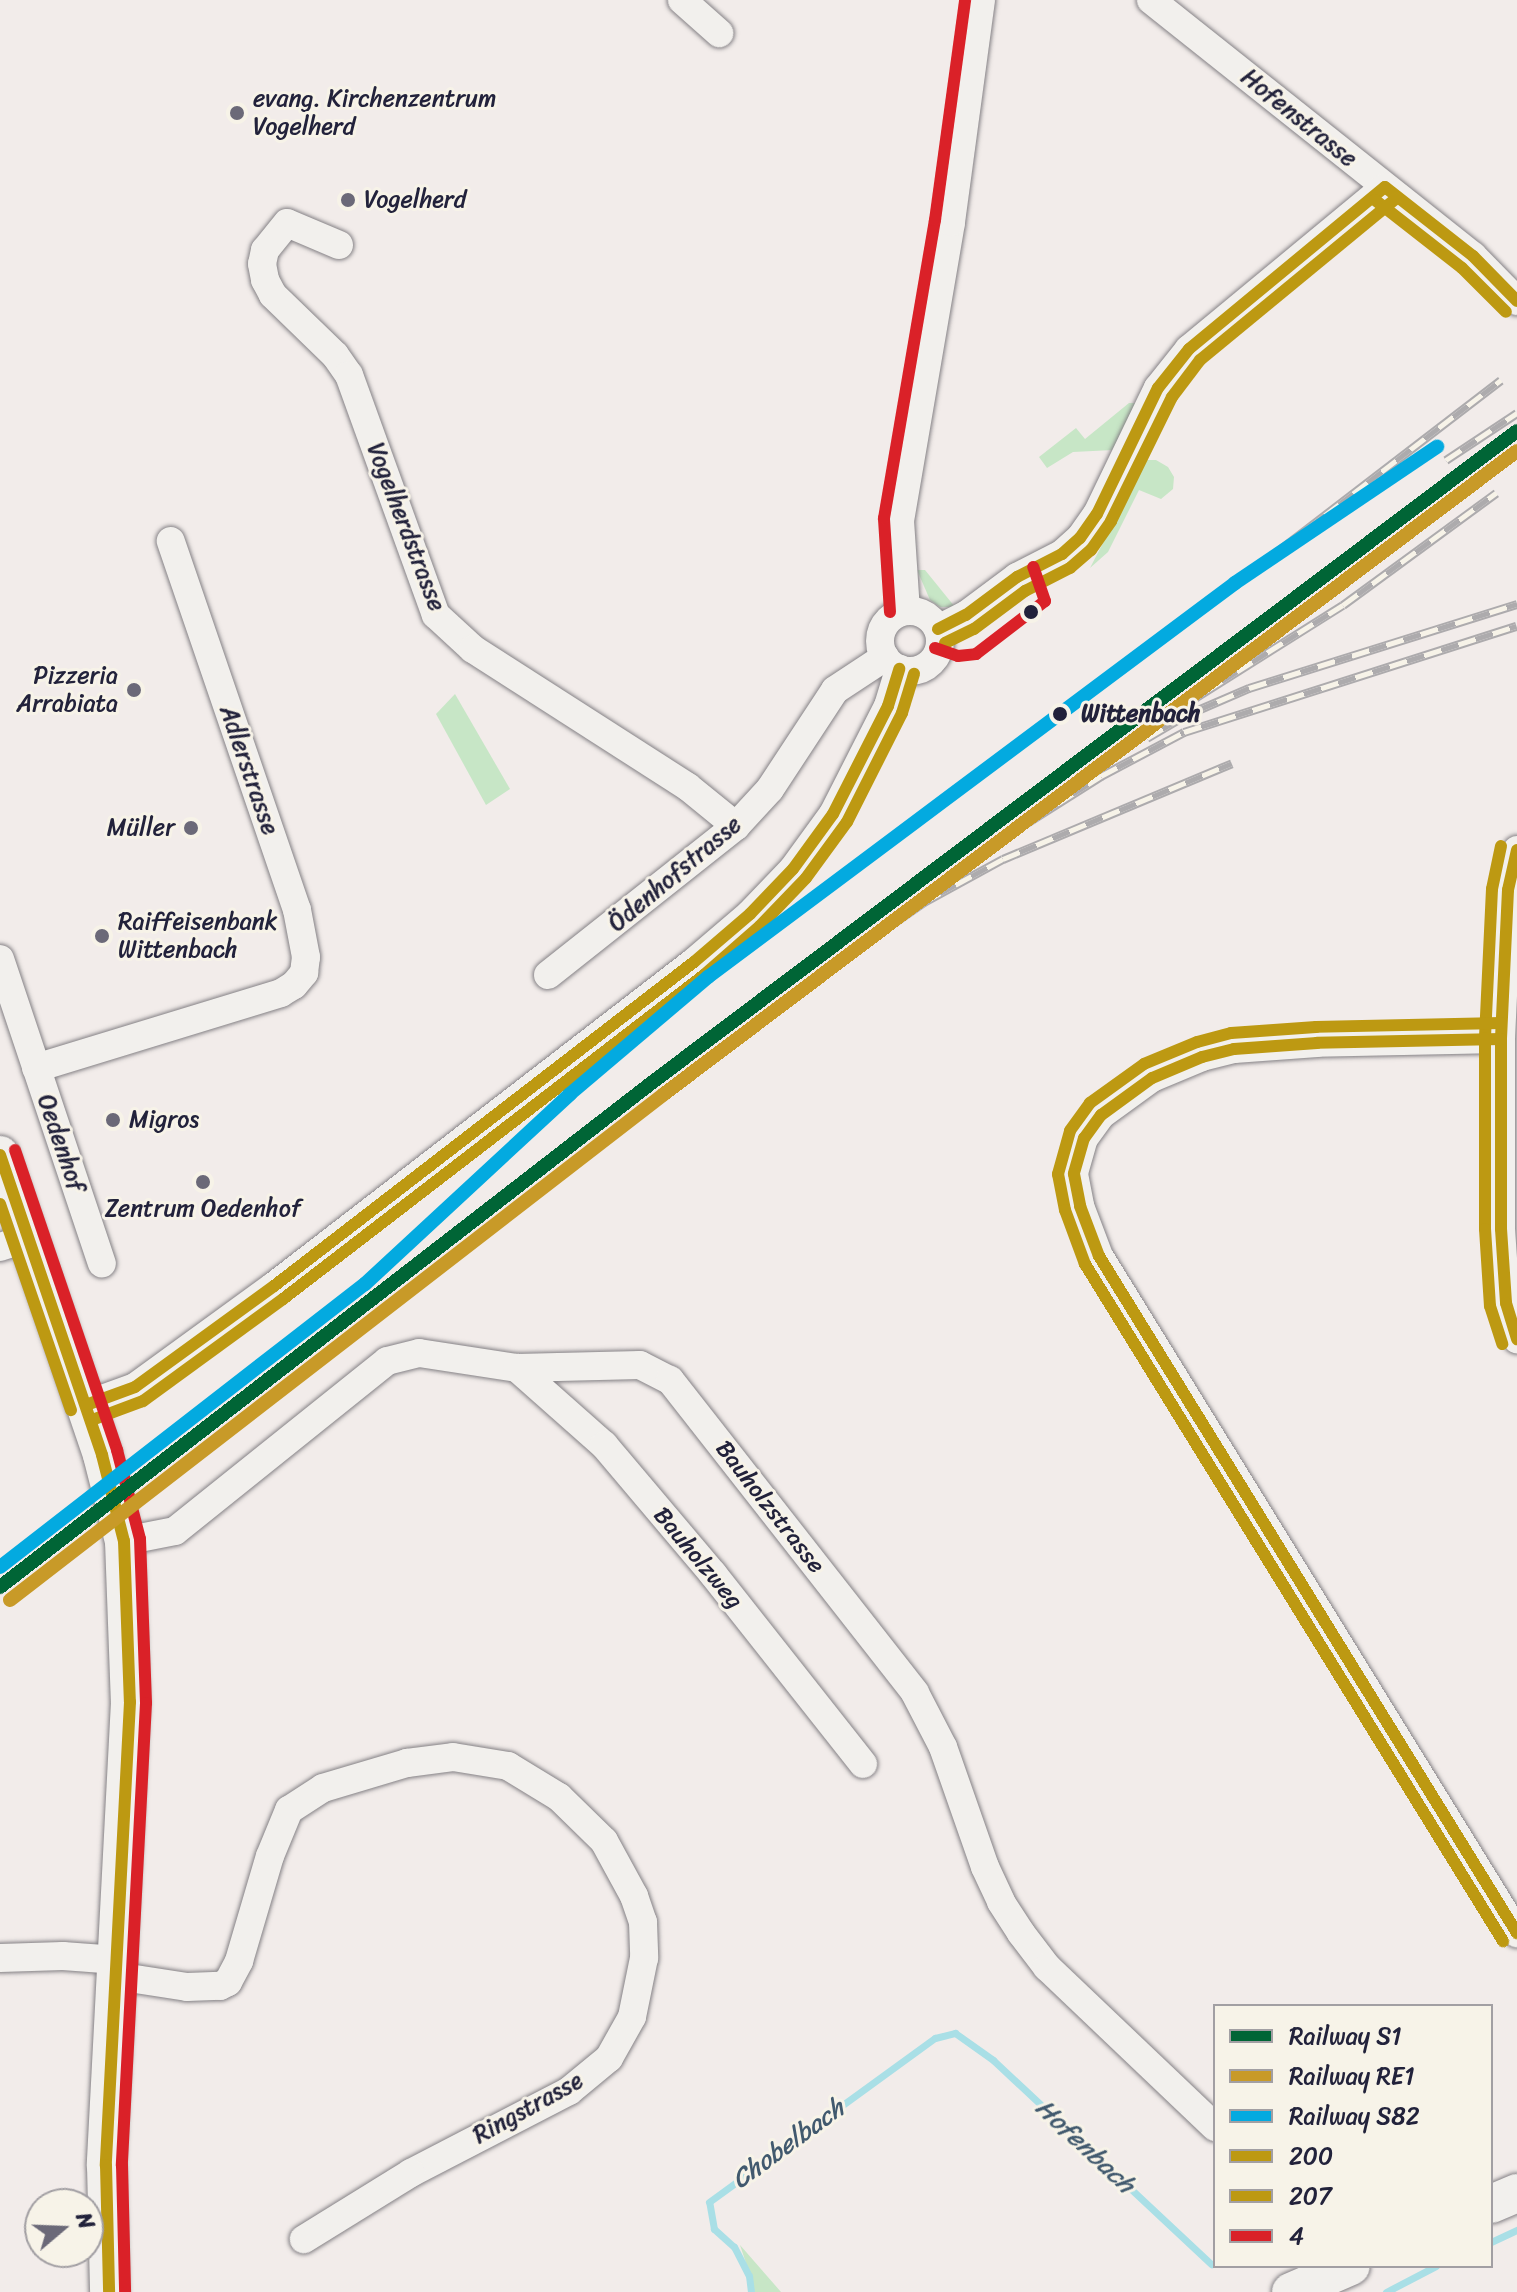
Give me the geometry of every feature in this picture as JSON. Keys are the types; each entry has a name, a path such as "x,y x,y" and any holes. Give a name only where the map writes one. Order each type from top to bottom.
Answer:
{"main road":[{"path":"0,1155 15,1242 86,1405 115,1497 124,1541 130,1702 106,2165 109,2292"},
{"path":"1493,2203 1517,2193"},
{"path":"1306,2280 1345,2268"}],"street":[{"path":"682,0 719,33"},
{"path":"906,611 900,521 951,222 981,0"},
{"name":"Hofenstrasse","path":"1151,0 1473,256 1517,301"},
{"path":"938,629 966,615 1017,577 1062,554 1080,538 1097,514 1158,388 1189,349 1385,187"},
{"name":"Vogelherdstrasse","path":"339,245 287,223 265,250 262,264 265,280 273,295 335,355 349,375 436,615 473,649 688,787 736,826"},
{"name":"Adlerstrasse","path":"36,1068 281,993 294,985 304,973 303,933 171,541"},
{"path":"86,1405 135,1387 261,1296 687,968 750,914 793,869 833,814 883,718 892,663 882,632 891,618 906,611 925,615 938,629 939,648 930,663 915,670 892,663"},
{"name":"Ödenhofstrasse","path":"548,975 736,826 770,789 835,690 892,663"},
{"path":"1517,850 1508,890 1501,1039 1501,1264 1506,1303 1517,1339"},
{"path":"0,959 36,1068"},
{"path":"1501,1039 1378,1039 1234,1049 1202,1057 1162,1073 1120,1099 1090,1129 1075,1161 1074,1174 1080,1206 1099,1256 1517,1933"},
{"name":"Oedenhof","path":"36,1068 102,1263"},
{"name":"Bauholzstrasse","path":"124,1541 175,1531 387,1361 419,1353 517,1368 640,1365 670,1380 915,1693 943,1747 985,1867 1001,1902 1021,1933 1047,1967 1213,2125"},
{"name":"Bauholzweg","path":"517,1368 604,1445 713,1574 863,1764"},
{"name":"Ringstrasse","path":"116,1968 187,1987 220,1986 228,1982 239,1961 270,1856 289,1810 323,1788 407,1763 461,1757 508,1766 559,1797 604,1841 634,1896 643,1922 644,1958 632,2017 609,2058 569,2091 411,2173 304,2239"},
{"path":"0,1958 48,1955 116,1968"}],"green space":[{"path":"1129,403 1136,403 1113,450 1073,452 1047,468 1039,457 1076,428 1085,439"},
{"path":"1146,460 1156,460 1168,467 1174,477 1173,489 1161,499 1139,490 1108,552 1090,568"},
{"path":"917,570 925,570 955,607 940,607 930,600"},
{"path":"455,694 510,789 486,805 436,714"},
{"path":"740,2245 781,2292 748,2292 748,2269"}],"waterway":[{"name":"Chobelbach","path":"751,2292 749,2276 734,2247 714,2229 709,2202 935,2038 955,2033 993,2060 1211,2264"},
{"name":"Hofenbach","path":"1493,2241 1517,2230"},
{"name":"Hofenbach","path":"1386,2292 1432,2268"}],"railway":[{"path":"1239,581 1501,380"},
{"path":"1446,460 1517,413"},
{"path":"1176,710 1343,605 1496,493"},
{"path":"1147,738 1184,716 1249,688 1517,604"},
{"path":"1027,823 1101,776 1184,732 1517,626"},
{"path":"878,934 924,902 1003,859 1232,763"}],"rail line":[{"name":"S1","path":"0,1587 654,1081 1517,431"},
{"name":"S82","path":"0,1567 365,1284 570,1094 708,977 1235,583 1437,447"},
{"name":"RE1","path":"10,1600 664,1094 1517,451"}],"transit line":[{"name":"4","path":"890,612 884,518 935,220 965,0"},
{"name":"200","path":"1385,187 1473,256 1517,301"},
{"name":"200","path":"938,629 966,615 1017,577 1062,554 1080,538 1097,514 1158,388 1189,349 1385,187"},
{"name":"207","path":"945,643 974,629 1025,591 1070,568 1091,550 1111,521 1172,397 1200,360 1395,199"},
{"name":"207","path":"1375,200 1462,268 1506,312"},
{"name":"4","path":"935,648 958,656 976,654 1045,601 1033,567"},
{"name":"200","path":"86,1405 135,1387 274,1286 694,962 750,914 793,869 833,814 888,706 899,669"},
{"name":"207","path":"92,1420 143,1401 283,1299 704,975 760,926 806,878 847,822 902,713 914,674"},
{"name":"207","path":"1501,846 1492,889 1485,1038 1485,1229 1490,1306 1502,1344"},
{"name":"200","path":"1517,850 1508,890 1501,1039 1501,1229 1506,1303 1517,1339"},
{"name":"207","path":"1501,1023 1316,1027 1231,1033 1197,1042 1144,1064 1090,1103 1070,1131 1058,1174 1065,1210 1085,1264 1503,1941"},
{"name":"200","path":"1501,1039 1317,1043 1234,1049 1202,1057 1152,1078 1101,1115 1084,1138 1074,1174 1080,1206 1099,1256 1517,1933"},
{"name":"4","path":"15,1150 117,1450 140,1539 146,1703 122,2165 125,2292"},
{"name":"200","path":"0,1155 102,1455 124,1541 130,1702 106,2165 109,2292"},
{"name":"207","path":"0,1204 71,1410"}],"place":[{"name":"evang. Kirchenzentrum Vogelherd","path":"237,113"},
{"name":"Vogelherd","path":"348,200"},
{"name":"Pizzeria Arrabiata","path":"134,690"},
{"name":"Wittenbach","path":"1060,714"},
{"name":"Müller","path":"191,828"},
{"name":"Raiffeisenbank Wittenbach","path":"102,936"},
{"name":"Migros","path":"113,1120"},
{"name":"Zentrum Oedenhof","path":"203,1182"}]}
